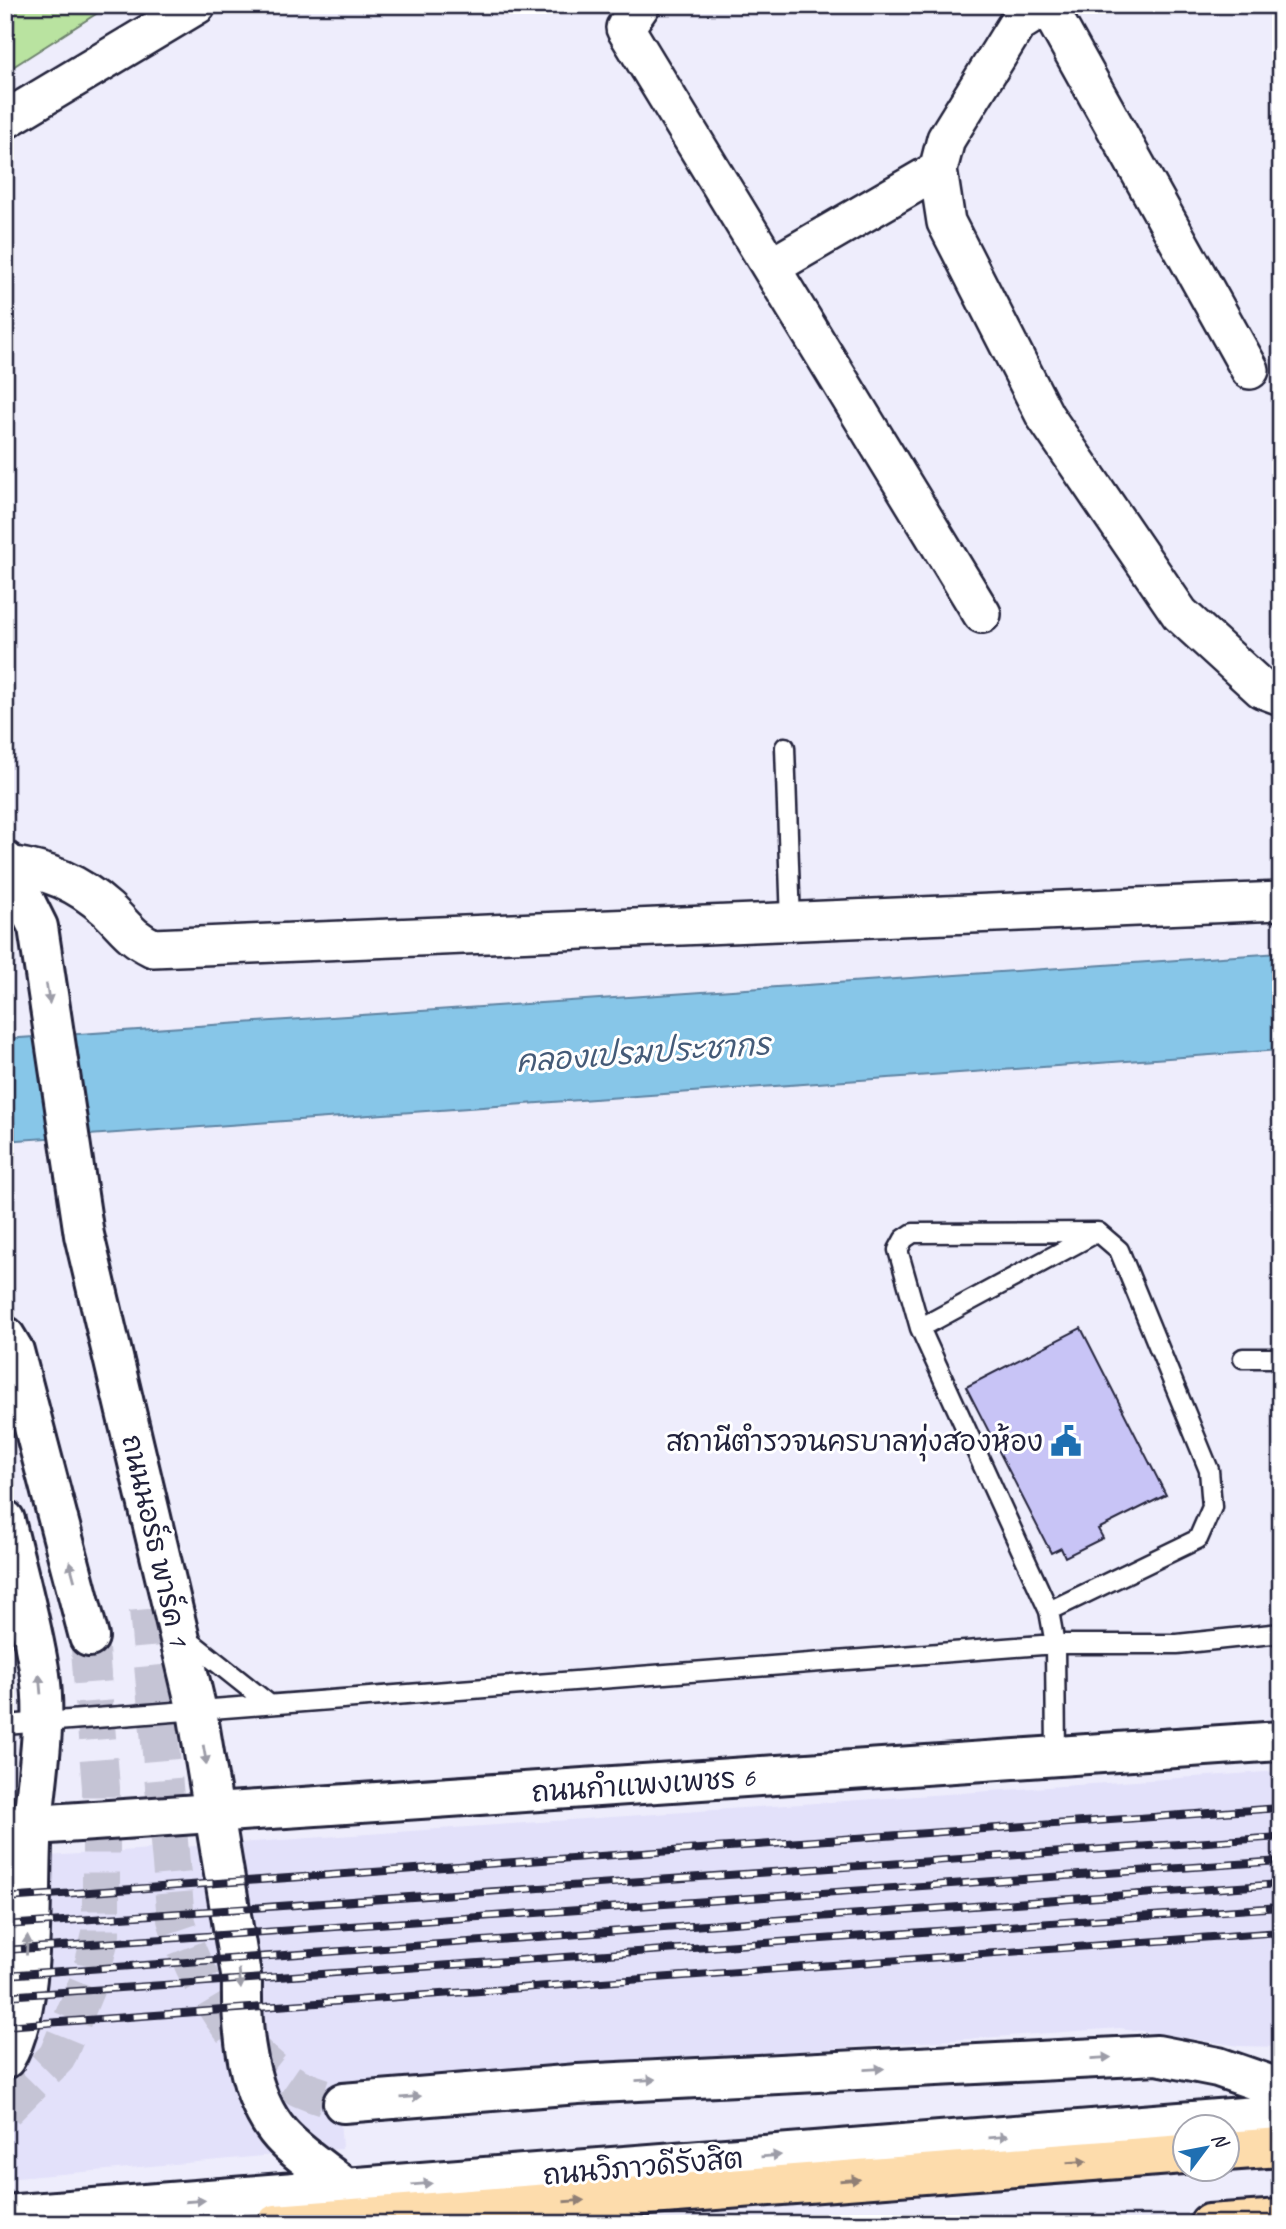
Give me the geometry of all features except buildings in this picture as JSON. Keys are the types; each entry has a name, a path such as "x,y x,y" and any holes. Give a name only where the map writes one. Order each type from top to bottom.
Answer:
{"highway":[{"name":"ถนนวิภาวดีรังสิต","path":"276,2224 1170,2155"},
{"path":"1209,2224 1281,2218"}],"main road":[{"name":"ถนนนอร์ธ พาร์ค 1","path":"7,863 38,927 85,1235 197,1711 242,1981 243,2021 251,2071 262,2107 281,2135 348,2190"},
{"path":"85,1235 99,1340 148,1609"},
{"path":"5,1336 14,1352 89,1637"},
{"path":"5,1520 40,1676 43,1721 19,1826 25,1995 15,2043 5,2059"},
{"name":"ถนนกำแพงเพชร 6","path":"19,1826 1281,1741"},
{"path":"342,2103 578,2084 1157,2055 1219,2067 1281,2089"},
{"name":"ถนนวิภาวดีรังสิต","path":"5,2215 348,2190 1281,2114"}],"street":[{"path":"5,120 197,5"},
{"path":"641,5 625,28 982,614"},
{"path":"1250,370 1029,10 946,139 938,170 946,222 1045,416 1180,614 1262,689 1281,696"},
{"path":"771,267 938,170"},
{"path":"7,863 44,871 74,883 108,910 133,938 153,948 1281,901"}],"lane":[{"path":"785,747 791,923"},
{"path":"920,1328 1098,1232"},
{"path":"1049,1611 1198,1539 1212,1507 1209,1470 1119,1250 1098,1232 913,1233 904,1239 898,1250 920,1328 1049,1611 1055,1644 1056,1757"},
{"path":"1243,1358 1281,1358"},
{"path":"180,1633 269,1704"},
{"path":"5,1725 1055,1644 1177,1644 1281,1633"}],"shaded area":[{"path":"1281,1771 1281,2047 1239,2046 1120,2028 338,2084 342,2149 5,2179 5,1859"}],"green space":[{"path":"5,5 110,5 5,72"}],"water":[{"name":"คลองเปรมประชากร","path":"1281,953 1281,1050 5,1141 5,1039"}],"tunnel":[{"path":"148,1609 176,1919 184,1942 205,1988 249,2049 293,2085 343,2103"},
{"path":"5,2109 57,2057 91,1975 101,1934 101,1788 89,1637"}],"railway":[{"path":"5,1898 1281,1808"},
{"path":"5,1925 1281,1837"},
{"path":"5,1950 1281,1861"},
{"path":"5,1975 1281,1884"},
{"path":"5,1996 1281,1907"},
{"path":"5,2026 1281,1932"}],"place":[{"name":"สถานีตำรวจนครบาลทุ่งสองห้อง","path":"1066,1441"}]}
